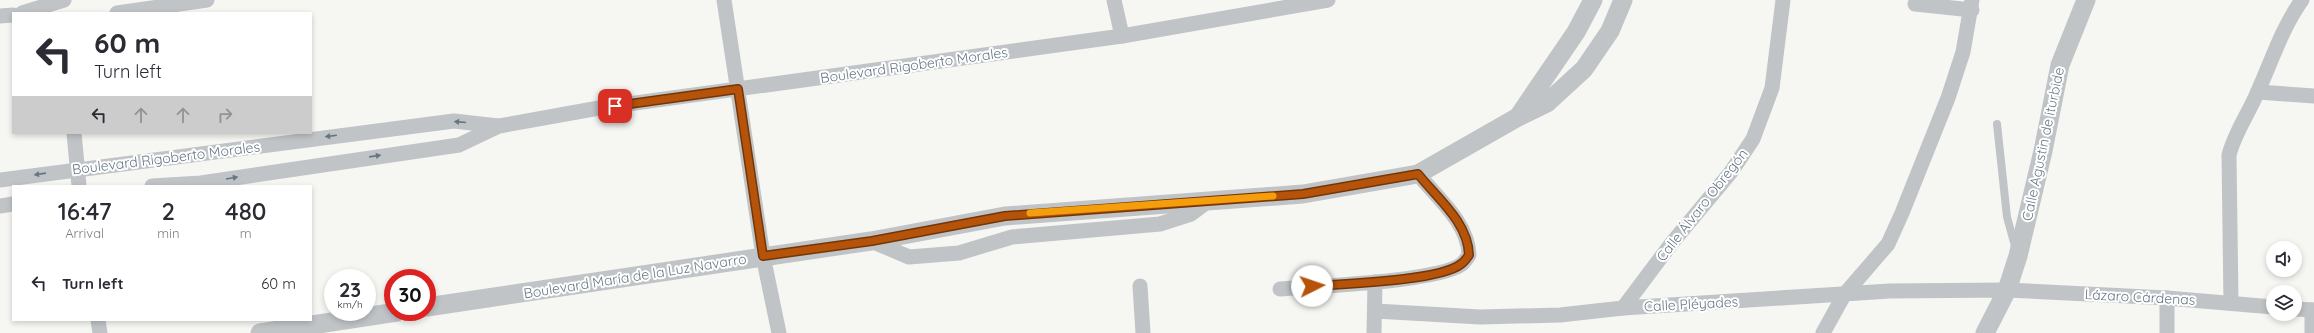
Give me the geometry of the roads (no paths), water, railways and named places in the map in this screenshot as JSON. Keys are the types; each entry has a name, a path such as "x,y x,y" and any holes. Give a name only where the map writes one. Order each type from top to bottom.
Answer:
{"street":[{"path":"124,12 207,0"},
{"path":"724,0 763,256 779,333"},
{"path":"1114,0 1122,36"},
{"name":"Boulevard Rigoberto Morales","path":"168,185 201,183 459,145 499,126 599,108 1122,36 1328,0"},
{"name":"Boulevard María de la Luz Navarro","path":"1518,117 1576,32 1593,0"},
{"name":"Boulevard María de la Luz Navarro","path":"436,307 763,256 872,241 1005,216 1303,194 1418,174 1518,117 1547,103 1584,69 1610,31 1623,0"},
{"name":"Calle Álvaro Obregón","path":"1623,308 1671,244 1731,172 1753,139 1772,88 1783,0"},
{"path":"2230,303 2229,155 2233,139 2258,92 2273,52 2302,0"},
{"name":"Calle Agustin de iturbide","path":"1985,333 2007,290 2018,256 2043,151 2060,65 2082,2"},
{"path":"26,12 55,4"},
{"path":"1823,333 1844,295 1888,244 1900,220 1948,98 1963,52 1972,5 1915,4"},
{"path":"0,16 12,15"},
{"path":"2258,92 2314,96"},
{"name":"Boulevard Rigoberto Morales","path":"0,180 78,168 454,121 499,126"},
{"path":"74,134 79,185"},
{"path":"1280,288 1374,282 1449,270 1462,264 1469,255 1467,236 1455,216 1418,174"},
{"path":"872,241 909,257 959,253 1012,237 1160,224 1191,214 1211,200"},
{"path":"0,206 12,204"},
{"path":"1374,282 1374,333"},
{"path":"1140,286 1143,333"},
{"name":"Calle Pléyades","path":"1375,311 1480,317 1560,315 1623,308 1890,291 2007,290"},
{"name":"Lázaro Cárdenas","path":"2007,290 2167,298 2266,306"},
{"path":"2167,298 2167,333"},
{"path":"2302,309 2313,310 2312,333"},
{"path":"260,333 384,314"},
{"path":"98,321 100,333"}],"lane":[{"path":"1997,124 2007,217 2018,256"}]}
